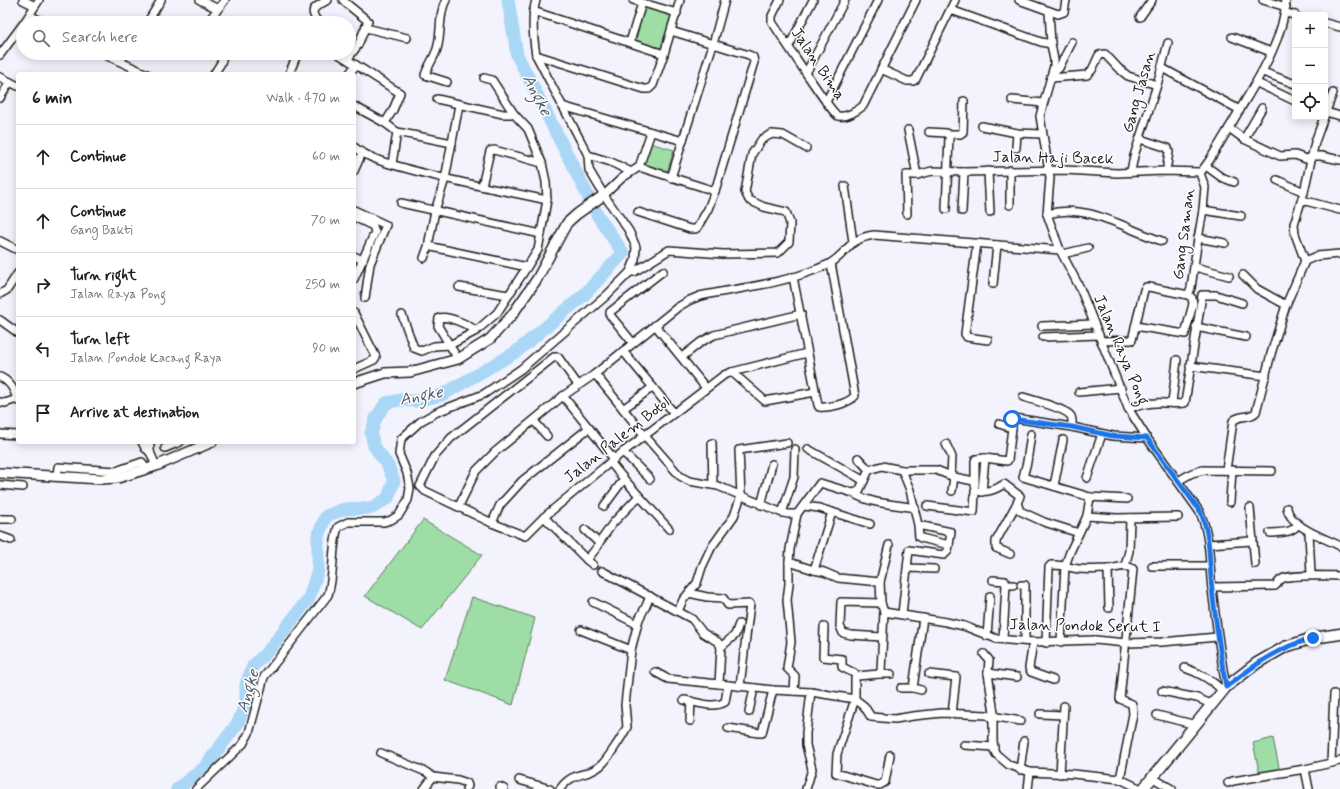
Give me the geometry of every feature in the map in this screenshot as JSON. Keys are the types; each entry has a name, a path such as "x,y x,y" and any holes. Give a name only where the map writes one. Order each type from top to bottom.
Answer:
{"main road":[{"path":"1142,789 1153,778 1224,689 1256,663 1285,647 1313,638 1340,634"}],"street":[{"path":"23,0 37,3 30,14 33,16"},
{"path":"151,16 161,0"},
{"path":"200,0 218,9"},
{"path":"212,16 225,0"},
{"path":"344,0 368,20 366,28 356,46"},
{"path":"446,0 443,6 437,49 425,74 447,82"},
{"path":"196,789 243,744 249,733 264,677 328,595 332,584 338,527 348,522 384,522 391,520 399,515 408,500 410,488 407,473 399,454 402,440 421,421 437,412 484,394 521,369 606,296 630,272 635,260 636,247 629,231 603,196 589,170 588,155 536,55 533,38 533,11 536,0"},
{"path":"633,0 677,13"},
{"path":"536,55 644,89 649,89 653,85 664,54 680,0"},
{"path":"671,178 713,44 725,0"},
{"name":"Jalan Bima","path":"780,0 771,19 772,22 836,115 847,115 863,106 881,69"},
{"path":"789,46 813,0"},
{"path":"806,73 845,0"},
{"path":"826,102 878,0"},
{"path":"914,0 881,69 907,81 913,81 916,78 955,0"},
{"path":"1019,0 1058,14 1064,12 1066,0"},
{"path":"1140,18 1152,0"},
{"path":"1234,182 1202,171 1257,83 1279,35 1286,7 1263,0"},
{"path":"313,16 313,9 323,1"},
{"path":"630,42 642,3"},
{"path":"951,10 1041,42 1051,44"},
{"path":"533,11 664,54"},
{"name":"Jalan Raya Pong","path":"1049,11 1051,44 1054,60 1052,76 1040,116 1050,178 1047,214 1061,252 1080,288 1128,408 1147,438 1200,511 1204,519 1224,689"},
{"path":"1328,24 1340,27"},
{"path":"366,28 407,38"},
{"path":"638,212 695,229 697,228 708,210 715,191 754,62 753,57 749,55 671,31"},
{"path":"0,55 16,33"},
{"path":"1232,37 1271,52"},
{"path":"1052,76 1059,68 1072,42"},
{"name":"Gang Jasan","path":"1131,171 1134,156 1157,85 1168,43"},
{"path":"1052,76 1087,75 1092,70 1099,55 1104,54 1128,76 1157,85"},
{"path":"215,72 222,60"},
{"path":"290,72 294,60"},
{"path":"348,60 400,93 393,110 385,123"},
{"path":"120,61 143,72"},
{"path":"351,72 356,65"},
{"path":"1162,68 1240,110"},
{"path":"1263,72 1292,83"},
{"path":"0,77 16,85"},
{"path":"402,315 414,348 422,351 434,346 450,345 476,331 496,313 538,250 547,200 546,182 542,163 528,129 514,114 492,80 484,78"},
{"path":"0,98 10,82"},
{"path":"1257,83 1292,100"},
{"path":"1328,106 1333,93"},
{"path":"437,100 503,114 514,114"},
{"path":"1012,100 1043,103"},
{"path":"929,132 946,133 950,135 960,134 963,132 964,102"},
{"path":"424,258 429,244 435,211 445,179 460,105"},
{"path":"562,106 683,141"},
{"path":"356,107 385,123 397,132 452,143"},
{"path":"1244,139 1262,108"},
{"path":"1328,114 1340,116"},
{"path":"1230,502 1229,470 1233,421 1236,418 1254,415 1256,412 1271,354 1286,305 1305,261 1294,228 1295,219 1302,200 1315,142 1323,120"},
{"path":"982,126 1017,133 1042,134"},
{"path":"1229,128 1244,139 1280,156 1293,155 1301,158 1321,156 1340,160"},
{"path":"908,130 917,175"},
{"path":"392,164 397,132"},
{"path":"639,168 651,132"},
{"path":"1016,148 1017,133"},
{"path":"630,272 634,272 669,250 723,254 778,253 789,242 790,223 786,212 764,207 749,200 745,192 752,154 762,139 772,134 784,135 806,148"},
{"path":"946,209 950,135"},
{"path":"1140,139 1168,148 1169,152 1167,165"},
{"path":"356,148 362,153 392,164 445,179 547,200"},
{"path":"482,186 490,151 494,150 542,163"},
{"path":"356,166 362,153"},
{"path":"588,155 611,162 631,172"},
{"path":"356,382 384,373 410,372 458,359 490,339 512,315 537,279 567,223 577,214 603,196 622,178 631,172 639,168 715,191"},
{"path":"1010,170 1010,205"},
{"name":"Jalan Haji Bacek","path":"907,214 906,175 917,175 932,171 964,172 1010,170 1117,173 1131,171 1202,171"},
{"path":"988,171 990,212"},
{"name":"Gang Saman","path":"1188,294 1191,288 1203,210 1205,187 1202,171"},
{"path":"962,212 964,172"},
{"path":"1277,180 1304,192"},
{"path":"845,186 853,242"},
{"path":"1302,200 1340,210"},
{"path":"401,203 541,234"},
{"path":"1203,210 1241,215"},
{"path":"356,211 386,225 370,264 365,298"},
{"path":"1047,214 1062,211 1088,213 1162,241"},
{"path":"356,218 374,227 375,232 356,275"},
{"path":"459,506 472,478 479,468 496,452 563,396 595,374 678,307 690,300 700,296 793,277 831,263 853,242 862,237 874,235 977,243 1061,252 1088,248"},
{"path":"1198,238 1225,243"},
{"path":"0,242 16,249"},
{"path":"977,243 965,334 967,337 988,340"},
{"path":"429,244 432,246 527,267"},
{"path":"993,284 997,245"},
{"path":"1305,261 1317,256 1340,254"},
{"path":"356,257 363,260"},
{"path":"793,277 818,405 819,407 825,407 851,400 855,396 831,263"},
{"path":"1194,267 1229,276"},
{"path":"633,343 610,315 610,312 662,271"},
{"path":"1243,275 1257,289 1286,305"},
{"path":"0,294 9,287 16,276"},
{"path":"460,287 508,295"},
{"path":"1043,336 1132,340 1135,326 1146,287 1188,294 1193,301 1185,334 1135,326"},
{"path":"1128,408 1148,403 1183,403 1186,400 1202,295 1211,294 1242,303"},
{"path":"682,357 700,342 714,335 800,314"},
{"path":"356,317 376,357 374,360 356,368"},
{"path":"458,359 438,326 440,318 449,317 476,331"},
{"path":"0,320 16,332"},
{"path":"1042,326 1094,324"},
{"path":"655,325 706,388"},
{"path":"1196,327 1246,337"},
{"path":"356,331 362,328"},
{"path":"623,351 674,413"},
{"name":"Jalan Palem Botol","path":"492,523 523,536 526,535 544,517 623,452 724,375 807,353"},
{"path":"578,385 558,357 554,357 451,438 435,456 420,486 425,491 492,523 500,505 522,481 589,428"},
{"path":"1172,403 1177,360"},
{"path":"1190,366 1266,376"},
{"path":"732,372 765,401 815,392"},
{"path":"595,374 645,436 680,476 689,482 713,485 782,513 793,515 797,514"},
{"path":"0,377 12,386 16,395"},
{"path":"623,409 653,387"},
{"path":"1079,392 1121,388"},
{"path":"563,396 589,428 624,479 669,530"},
{"path":"1023,397 1068,413 1072,418 1072,427"},
{"path":"0,402 5,403 16,400"},
{"path":"979,491 974,481 975,461 976,459 984,458 1007,460 1012,420 1014,418 1072,427 1102,434 1147,438"},
{"path":"534,420 547,436"},
{"path":"999,424 1012,428"},
{"path":"0,434 16,434"},
{"path":"1031,434 1027,462 1022,477 1090,497 1127,499"},
{"path":"1087,478 1102,434"},
{"path":"1054,486 1063,440"},
{"path":"712,443 713,485"},
{"path":"678,610 689,592 697,583 702,567 711,548 734,516 741,496 738,450 787,443"},
{"path":"143,444 150,452"},
{"path":"150,444 150,452 156,466"},
{"path":"165,448 175,444"},
{"path":"0,473 101,479 118,478 146,470 207,444"},
{"path":"946,444 951,453 952,491"},
{"path":"782,513 794,477 795,449"},
{"path":"808,449 864,482"},
{"path":"623,452 650,479"},
{"path":"858,458 869,470"},
{"path":"927,506 974,512 984,458"},
{"path":"761,505 772,464"},
{"path":"869,470 882,466 902,470 936,470 952,476 974,481"},
{"path":"853,493 859,491 869,470"},
{"path":"902,470 915,508 919,537 949,546"},
{"path":"1178,482 1197,471 1203,470 1272,471"},
{"path":"604,506 624,479"},
{"path":"794,691 795,676 787,668 791,642 787,600 790,548 797,514 820,483 874,501 915,508"},
{"path":"979,491 996,490 1004,484 1020,496 996,541 996,548 1010,554"},
{"path":"0,485 23,486"},
{"path":"585,530 599,542 613,523 639,496"},
{"path":"1061,642 1065,566 1087,516 1090,497"},
{"path":"1017,503 1020,511 1032,517 1079,533"},
{"path":"804,506 832,512 870,524"},
{"path":"1250,508 1254,564"},
{"path":"1287,508 1289,516 1298,524 1310,532 1340,546"},
{"path":"814,570 832,512"},
{"path":"1087,516 1130,518 1178,517"},
{"path":"544,517 590,563 598,546"},
{"path":"1125,566 1129,551 1130,518"},
{"path":"0,519 12,519"},
{"path":"1270,533 1292,531 1298,524"},
{"path":"902,614 908,568 908,550 944,555 948,551 949,546 951,532 918,525"},
{"path":"1310,532 1311,575"},
{"path":"0,536 11,540"},
{"path":"1208,544 1252,541"},
{"path":"879,674 881,672 884,612 881,603 880,582 889,544"},
{"path":"789,562 824,572 838,578 880,582"},
{"path":"1046,643 1049,567 1051,564 1079,569 1108,569 1125,566 1133,569 1120,699 1132,704 1133,714 1120,779"},
{"path":"1152,566 1210,566"},
{"path":"908,568 934,569"},
{"path":"1108,569 1109,608"},
{"path":"602,571 678,610 692,619 703,633 718,642 722,647"},
{"path":"1212,587 1274,586 1277,585 1280,580 1285,578 1311,575 1340,576"},
{"path":"993,580 1005,581 1009,585 1003,639"},
{"path":"1021,585 1025,585 1025,641"},
{"path":"689,592 707,597 723,598 728,605 750,604 740,686"},
{"path":"560,789 569,779 574,776 585,774 601,766 627,727 624,705 632,650 637,624 650,596"},
{"path":"987,636 990,596"},
{"path":"594,602 637,624"},
{"path":"881,603 841,602 840,626 843,633 882,637"},
{"name":"Jalan Pondok Serut I","path":"884,612 964,626 987,636 1046,643 1095,640 1126,643 1162,642 1217,637"},
{"path":"913,688 923,618"},
{"path":"719,684 722,647 735,635 739,624"},
{"path":"824,627 823,658 841,659 842,667 857,676 891,674"},
{"path":"581,630 632,650"},
{"path":"1033,642 1029,668 1031,672 1053,680"},
{"path":"984,654 989,660 988,673 994,712 990,717"},
{"path":"1185,668 1198,672 1224,689"},
{"path":"655,672 668,679 773,690 811,692 855,700 864,706 871,717 895,719 913,716 952,714 997,717 1021,722"},
{"path":"988,673 1017,676"},
{"path":"928,674 956,677 952,714"},
{"path":"857,676 855,678 855,700 837,754 836,773 880,784 885,782 890,755"},
{"path":"690,721 688,701 721,705 726,702 728,685"},
{"path":"749,712 754,688"},
{"path":"901,688 921,690"},
{"path":"728,728 762,733 773,690"},
{"path":"1162,691 1198,698 1211,704"},
{"path":"806,789 812,769 806,745 811,692"},
{"path":"1331,763 1334,694"},
{"path":"1060,774 1064,706"},
{"path":"1040,714 1063,714"},
{"path":"1157,714 1196,725"},
{"path":"990,717 993,720 993,740 996,754 1009,765 1020,770 1030,772 1120,779 1142,789"},
{"path":"1020,770 1024,741"},
{"path":"964,745 994,747"},
{"path":"381,753 426,772 433,777 458,780 467,783 468,786 466,789"},
{"path":"1228,783 1340,761"},
{"path":"1305,769 1309,789"},
{"path":"1028,789 1030,772"},
{"path":"424,789 433,777"},
{"path":"1153,778 1172,789"},
{"path":"518,780 538,788 550,789"}],"green space":[{"path":"644,6 673,14 662,51 632,40"},
{"path":"650,143 674,150 667,172 643,165"},
{"path":"423,520 482,555 422,630 365,596"},
{"path":"472,597 535,618 513,705 445,680"},
{"path":"1273,738 1280,772 1260,776 1253,743"}],"waterway":[{"name":"Angke","path":"177,789 204,768 238,723 246,702 246,684 253,666 268,651 309,598 318,570 318,536 326,516 344,509 372,508 388,498 394,481 388,466 374,446 371,433 376,418 386,403 400,400 416,401 442,395 516,352 584,295 623,253 598,216 517,55 508,0"}],"route":[{"path":"1012,419 1014,418 1072,427 1113,436 1147,438 1200,511 1204,519 1208,544 1217,637 1226,687 1256,663 1285,647 1313,638"}]}
